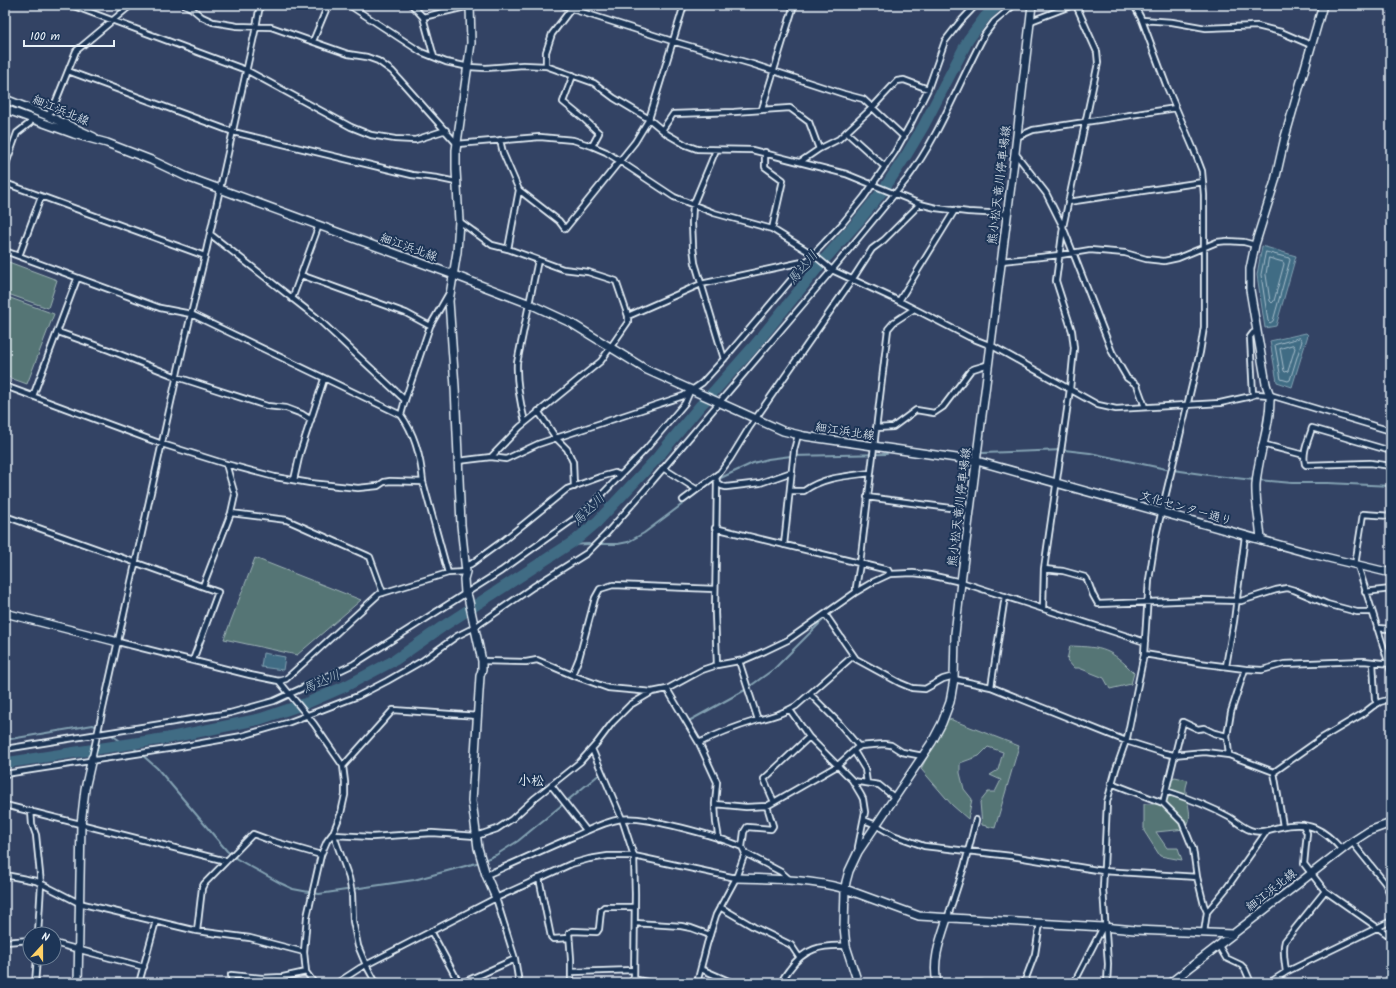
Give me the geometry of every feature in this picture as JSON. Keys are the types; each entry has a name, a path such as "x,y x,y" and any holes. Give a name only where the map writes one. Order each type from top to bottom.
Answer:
{"street":[{"path":"70,5 246,70 351,127 371,135 395,140 415,140 446,130"},
{"path":"48,116 56,101 76,51 132,5"},
{"path":"185,5 202,17 213,22 237,26 271,27 348,54 367,57 378,61 392,71 457,144"},
{"path":"78,983 81,824 85,789 233,132 260,5"},
{"path":"313,41 328,5"},
{"path":"348,5 421,52 446,62 469,67 486,68 523,65 546,66 594,83 614,98 649,119 662,130 686,145 697,149 739,149 765,152 846,174 920,204 936,208 1007,214"},
{"path":"412,5 423,18 434,57"},
{"path":"448,5 451,10"},
{"path":"563,5 573,7 672,41 752,64 863,99 904,137"},
{"path":"500,140 503,153 519,190 559,221 564,229 635,142 649,119 684,5"},
{"path":"762,109 794,5"},
{"path":"968,5 975,6"},
{"path":"5,774 242,736 307,716 358,696 388,681 422,661 457,636 587,552 606,534 663,468 718,401 896,193 918,164 937,131 985,34 994,22 1014,5"},
{"name":"熊小松天竜川停車場線","path":"858,983 846,946 844,927 845,889 849,871 858,852 932,742 942,723 950,702 954,677 955,634 961,582 1017,137 1032,5"},
{"path":"1031,21 1075,5 1098,55 1098,62 1062,227 1056,281 1072,331 1074,348 1070,389 1044,569 1043,608"},
{"path":"1107,983 1108,964 1104,927 1103,871 1107,809 1111,783 1126,741 1144,654 1152,558 1161,512 1200,352 1204,327 1202,172 1167,87 1142,20 1134,5"},
{"path":"1261,540 1256,484 1268,416 1270,395 1266,384 1250,290 1250,269 1255,245 1275,181 1285,137 1323,5"},
{"path":"423,18 471,6 472,43 456,150 456,182 459,221 454,274 450,292 461,525 466,569 464,579 482,661 471,796 476,836 482,862 496,898 515,959 519,983"},
{"path":"458,461 491,457 506,459 528,448 556,438 683,396 702,383 807,261 815,256 875,185 904,137 928,89 945,41 958,22 975,6"},
{"path":"546,66 546,52 552,34 573,7"},
{"path":"1142,20 1172,22 1206,28 1257,26 1281,32 1311,45"},
{"path":"68,71 233,132 412,175 456,182"},
{"path":"573,76 563,102 599,133 592,146"},
{"path":"800,162 819,149 839,139 872,108 894,84 900,80 928,89"},
{"name":"細江浜北線","path":"5,99 82,130 107,143 188,177 454,274 530,304 571,323 647,370 784,431 873,452 977,460"},
{"path":"662,130 673,114 790,108 809,122 819,149"},
{"path":"1017,137 1033,130 1176,108"},
{"name":"細江浜北線","path":"5,109 74,134 107,143"},
{"path":"5,167 17,133 30,123 31,119"},
{"path":"846,132 885,167"},
{"path":"457,144 500,140 552,138 573,140 592,146 606,152 674,197 714,213 772,228 815,256 831,269 991,346 1105,407 1116,409 1220,403 1260,393 1391,430"},
{"path":"5,146 11,148"},
{"path":"716,150 693,205 692,223 695,263 724,359"},
{"path":"765,152 765,167 783,180 772,228"},
{"path":"1015,153 1046,193 1062,227 1112,352 1127,378 1137,385 1145,407"},
{"path":"1068,202 1203,182"},
{"path":"5,183 205,256"},
{"path":"508,249 519,190"},
{"path":"19,256 41,197"},
{"path":"717,665 715,528 717,479 749,428 872,249 884,240 920,204"},
{"path":"899,301 955,210"},
{"path":"459,221 492,245 508,249 563,269 588,272 616,281 628,316 628,322 600,361 525,422 491,457"},
{"path":"292,299 319,225"},
{"path":"210,234 316,317 405,400"},
{"path":"1001,261 1072,254 1090,250 1125,253 1146,259 1164,261 1178,258 1217,242 1227,240 1255,245"},
{"path":"5,251 160,308 191,314 401,415 405,420 416,445 422,468 423,482 448,573"},
{"path":"525,422 516,378 517,363 538,260"},
{"path":"628,316 701,284 807,261"},
{"path":"301,275 406,313 430,326"},
{"path":"33,396 77,278"},
{"path":"401,415 430,326 450,292"},
{"path":"856,592 888,329 894,322 914,308"},
{"path":"1253,394 1250,337 1252,333 1257,331"},
{"path":"58,332 109,350 177,377 267,406 286,408 302,414 311,420"},
{"path":"876,428 892,427 916,410 934,413 943,407 971,370 988,364"},
{"path":"294,480 300,452 324,379"},
{"path":"5,386 162,444 226,464 275,477 358,488 378,486 384,482 390,481 423,482"},
{"path":"5,749 230,713 274,701 354,664 467,595 588,509 646,449 685,403 693,390"},
{"path":"538,411 556,438 567,449 573,462 574,487"},
{"path":"1391,451 1312,428 1304,455 1304,462 1306,465 1370,463 1391,466"},
{"path":"784,545 794,455 798,435"},
{"path":"1262,444 1304,455"},
{"name":"文化センター通り","path":"977,460 1245,536 1391,573"},
{"path":"203,586 231,513 235,495 226,464"},
{"path":"663,468 696,489"},
{"path":"717,479 722,486 726,487 756,484 792,472"},
{"path":"279,681 286,679 379,594 466,569 567,490 600,477 615,473 620,475"},
{"path":"790,491 804,491 826,480 870,474"},
{"path":"683,500 696,489 717,479"},
{"path":"867,497 970,510"},
{"path":"231,513 287,520 370,557 384,593"},
{"path":"1391,516 1363,514 1357,565 1390,663 1391,671"},
{"path":"5,516 218,592 193,660"},
{"path":"715,528 888,570 890,574"},
{"path":"1226,666 1237,601 1245,536"},
{"path":"1044,569 1063,571 1085,577 1092,595 1098,604 1201,600 1241,602 1276,590 1287,588 1327,604 1357,612 1372,612"},
{"path":"482,661 526,662 537,660 608,688 652,692 667,689 702,670 717,665 739,661 766,652 873,582 890,574 913,573 961,582 1145,642"},
{"path":"572,675 579,658 595,598 600,588 613,585 653,588 715,589"},
{"path":"1366,592 1391,589"},
{"path":"991,687 1005,596"},
{"path":"5,613 279,681 284,685 289,694 307,716 343,766 346,788 342,813 334,834 327,841 321,855 306,929 304,952 306,972 314,983"},
{"path":"825,614 856,659 870,668 912,688 925,689 943,679 954,677 991,687 1126,741 1164,753 1174,755 1205,752 1229,755 1274,772"},
{"path":"1377,628 1391,629"},
{"path":"1144,654 1200,663 1262,670 1284,664 1364,661 1390,663"},
{"path":"699,742 721,732 790,710 853,656"},
{"path":"739,661 758,720"},
{"path":"1373,662 1375,699 1377,704"},
{"path":"1229,755 1227,736 1231,712 1245,669"},
{"path":"667,689 699,742 717,782 715,804 719,839"},
{"path":"334,834 372,837 432,833 476,836 497,829 512,819 580,762 612,723 630,705 652,692"},
{"path":"810,694 859,746"},
{"path":"1274,772 1322,738 1377,704 1391,699"},
{"path":"343,766 393,710 478,716"},
{"path":"790,710 809,737 853,781 863,799 865,812 858,852"},
{"path":"1163,803 1183,722 1198,729 1204,728 1214,733 1227,736"},
{"path":"774,802 764,779 809,737"},
{"path":"715,804 746,807 767,806 837,766 859,746 868,744 891,745 902,752 923,756"},
{"path":"592,749 622,819 634,856 635,923 633,981 651,983"},
{"path":"854,750 865,769 867,783"},
{"path":"1274,772 1283,826"},
{"path":"853,781 879,785 894,797"},
{"path":"1111,783 1163,803 1180,818 1186,829 1193,849 1197,877 1207,912 1204,933"},
{"path":"551,785 586,830"},
{"path":"1166,791 1210,807 1251,830 1267,831 1283,826 1303,825 1317,829 1327,834 1342,850"},
{"path":"5,805 227,860"},
{"path":"767,806 773,826 772,828 747,827 745,829 742,847 745,853 781,872 790,880"},
{"path":"31,811 32,824 36,835 41,884 38,926"},
{"path":"486,875 586,830 622,819 635,819 673,826 742,847"},
{"path":"864,820 893,835 924,846 969,850 1103,871 1197,877"},
{"path":"937,983 935,973 938,945 969,850 976,820"},
{"name":"細江浜北線","path":"1170,983 1352,842 1369,831 1391,823"},
{"path":"1303,825 1307,833 1304,864 1325,891 1391,937"},
{"path":"1207,912 1226,889 1267,831"},
{"path":"197,931 202,888 204,884 253,834 321,855"},
{"path":"334,834 352,894 354,933 366,965 376,983"},
{"path":"1352,842 1385,883 1391,896"},
{"path":"697,983 710,935 720,907 736,878 745,853"},
{"path":"337,983 366,965 496,898 571,864 608,856 634,856 736,878 790,880 832,886 845,889 915,916 1233,934"},
{"path":"5,875 36,881 79,903 197,931 250,938 304,952"},
{"path":"539,878 552,937 553,939 568,938"},
{"path":"1286,972 1283,947 1285,941 1325,891"},
{"path":"572,983 568,933 572,931 597,932 599,929 601,910 604,907 635,907"},
{"path":"720,907 754,927 791,945 799,957"},
{"path":"140,983 156,921"},
{"path":"1269,983 1286,972 1391,921"},
{"path":"635,923 681,926 710,935"},
{"path":"1024,983 1035,954 1040,923"},
{"path":"1074,983 1104,927"},
{"path":"431,931 459,983"},
{"path":"5,942 22,941"},
{"path":"62,945 144,967"},
{"path":"781,983 799,957 806,952 820,947 846,946"},
{"path":"1219,946 1226,958 1244,968 1251,983"},
{"path":"462,983 515,959"},
{"path":"35,983 36,966"},
{"path":"701,969 733,983"},
{"path":"572,972 634,970"},
{"path":"232,983 231,975 262,978 283,977 306,972"},
{"path":"962,983 981,983"}],"green space":[{"path":"6,261 57,280 48,308 5,293"},
{"path":"5,296 54,314 27,384 5,376"},
{"path":"255,558 361,600 297,655 224,639"},
{"path":"1070,646 1091,647 1112,654 1134,673 1131,684 1110,689 1104,678 1079,668 1074,668 1067,660"},
{"path":"947,718 1019,746 995,828 982,825 980,802 988,792 995,792 1001,780 990,775 998,770 1003,752 988,747 979,756 960,763 960,773 964,789 972,799 968,819 952,805 921,769"},
{"path":"1175,777 1188,780 1186,789 1190,815 1188,824 1185,829 1156,832 1167,848 1178,848 1182,860 1160,856 1144,831 1144,804 1165,804 1171,779"}],"water":[{"path":"1262,246 1296,256 1276,326 1265,328 1257,275"},
{"path":"1306,333 1308,335 1292,387 1277,382 1270,341"},
{"path":"263,653 285,657 283,670 261,667"}],"waterway":[{"name":"馬込川","path":"5,763 168,738 260,719 307,703 346,686 395,660 442,627 576,540 597,522 657,458 700,406 755,345 884,189 923,127 968,40 985,17 998,5"},
{"path":"983,453 1064,450 1090,453 1166,469 1254,480"},
{"path":"601,544 618,544 628,542 644,533 712,482 753,463 768,459 791,456 887,454"},
{"path":"1258,480 1292,483 1391,486"},
{"path":"569,545 589,544"},
{"path":"749,687 774,669 824,619"},
{"path":"687,722 745,690"},
{"path":"5,740 93,725 105,731"},
{"path":"109,733 126,745 133,747 157,768 227,851 237,859 293,889 319,894 414,880 480,862"},
{"path":"484,860 496,855 518,841 601,773"}],"district":[{"name":"小松","path":"531,780"}]}
